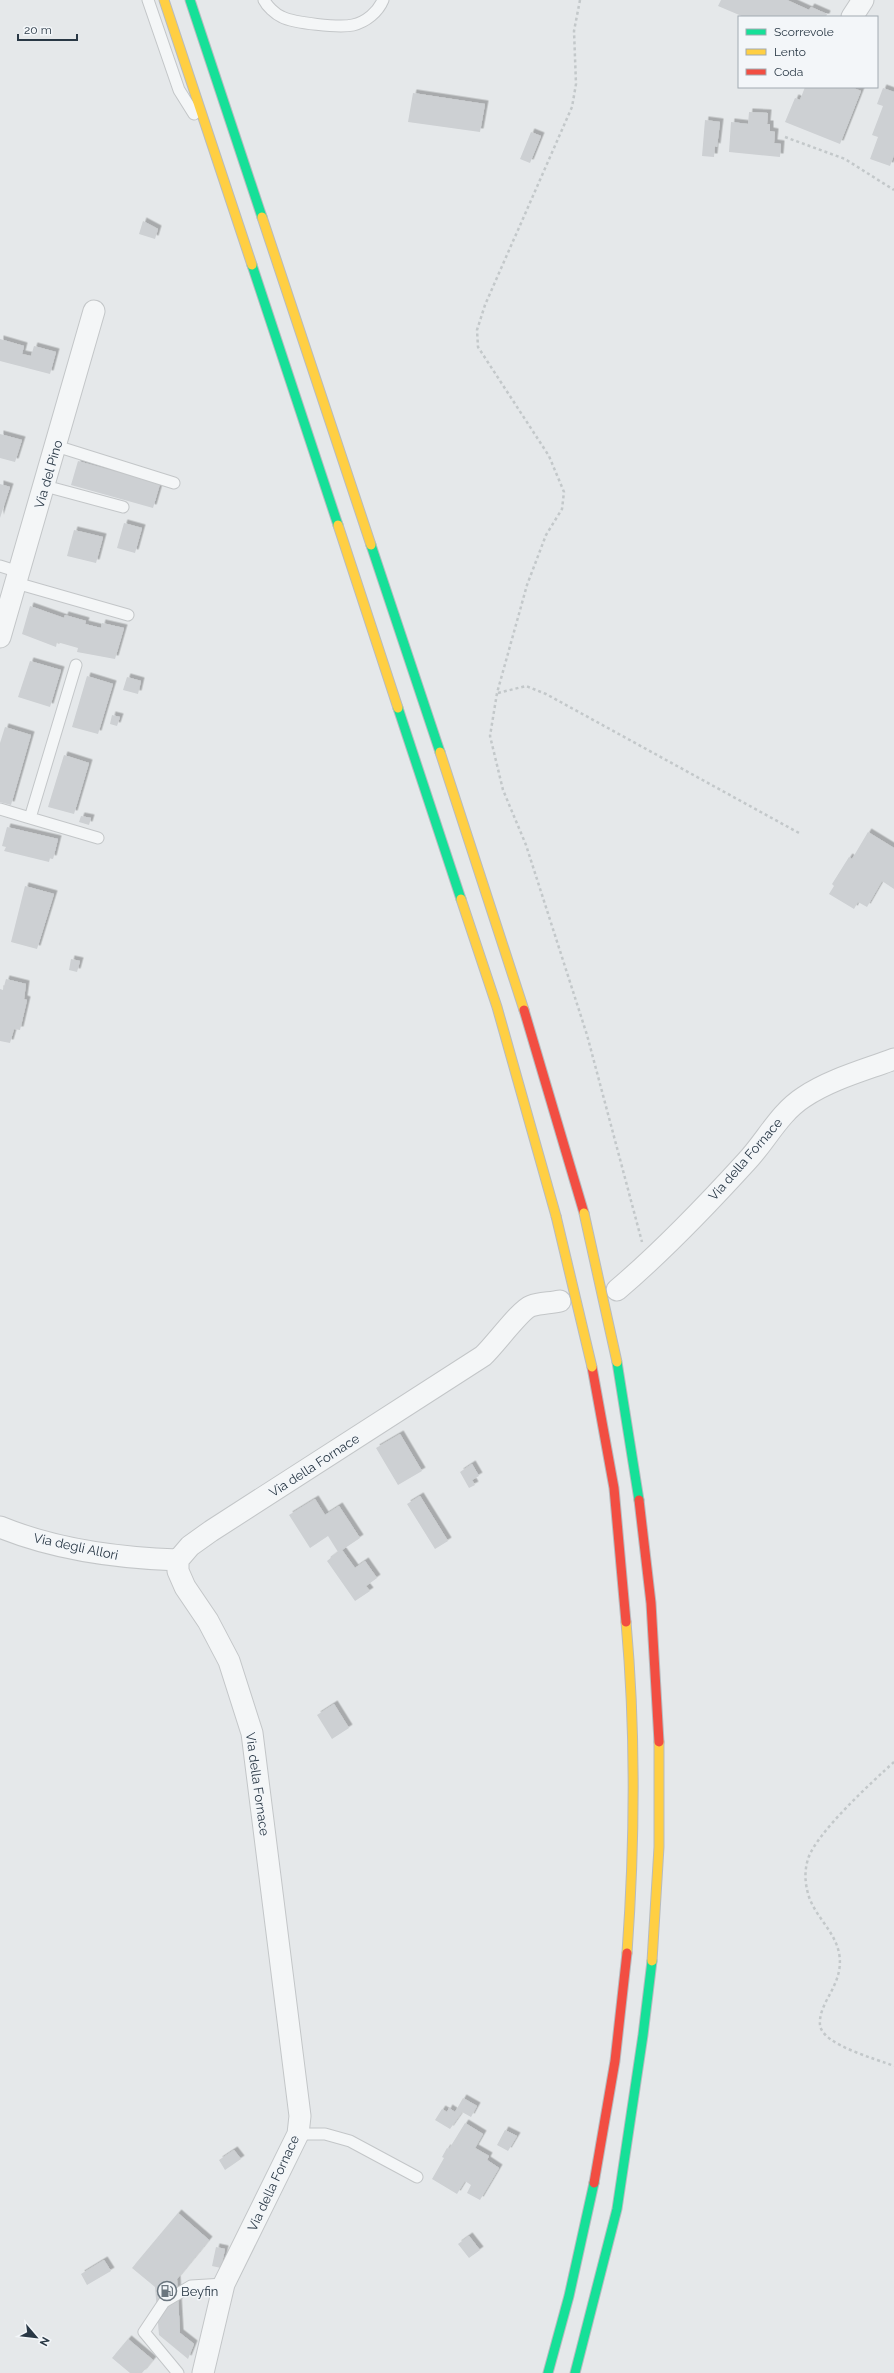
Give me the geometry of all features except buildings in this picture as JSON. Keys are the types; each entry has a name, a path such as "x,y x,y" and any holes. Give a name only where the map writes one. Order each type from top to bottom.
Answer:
{"highway":[{"path":"164,0 497,1007 556,1216 592,1367 614,1486 629,1653 634,1743 632,1853 625,1989 610,2102 590,2211 566,2312 548,2373"},
{"path":"190,0 512,969 584,1213 617,1362 634,1448 648,1563 658,1694 660,1847 649,1994 624,2167 602,2274 575,2373"}],"street":[{"path":"853,16 863,0"},
{"name":"Via del Pino","path":"0,637 11,574 45,486 94,311"},
{"name":"Via della Fornace","path":"616,1290 649,1263 748,1161 790,1108 804,1097 820,1088 894,1059"},
{"name":"Via della Fornace","path":"203,2373 224,2284 298,2134 300,2116 252,1733 230,1661 208,1621 185,1587 178,1571 178,1560 190,1546 211,1531 483,1356 500,1339 518,1315 531,1306 560,1301"},
{"name":"Via degli Allori","path":"0,1527 47,1542 95,1553 178,1560"}],"lane":[{"path":"148,0 179,90 211,142"},
{"path":"264,0 267,5 282,18 336,26 352,25 364,21 375,12 384,0"},
{"path":"56,446 174,483"},
{"path":"45,486 123,507"},
{"path":"11,574 128,615"},
{"path":"30,818 76,666"},
{"path":"0,809 98,838"},
{"path":"298,2134 325,2134 350,2141 416,2177"},
{"path":"178,2373 144,2332 164,2302 191,2286 224,2284"}],"path":[{"path":"580,0 574,31 576,84 572,107 485,305 477,330 478,347 549,456 564,492 562,509 546,535 527,585 497,693 490,736 503,790 526,845 587,1035 638,1232 649,1263"},
{"path":"785,137 845,160 894,190"},
{"path":"497,693 526,686 546,694 799,833"},
{"path":"894,1762 858,1794 819,1841 808,1857 804,1877 810,1898 834,1940 839,1953 838,1974 821,2012 820,2026 827,2038 841,2046 894,2066"}],"traffic: fast":[{"path":"190,0 262,217"},
{"path":"252,265 338,525"},
{"path":"371,545 440,752"},
{"path":"398,708 461,899"},
{"path":"617,1362 639,1500"},
{"path":"575,2373 617,2209 643,2035 652,1961"},
{"path":"548,2373 569,2296 594,2183"}],"traffic: slow":[{"path":"164,0 252,265"},
{"path":"262,217 371,545"},
{"path":"338,525 398,708"},
{"path":"440,752 524,1010"},
{"path":"461,899 497,1007 556,1216"},
{"path":"584,1213 617,1362"},
{"path":"556,1216 592,1367"},
{"path":"626,1622 632,1705 633,1746 632,1870 627,1953"},
{"path":"652,1961 659,1847 659,1742"}],"traffic: jam":[{"path":"524,1010 584,1213"},
{"path":"592,1367 614,1488 626,1622"},
{"path":"639,1500 651,1603 659,1742"},
{"path":"594,2183 615,2061 627,1953"}],"place":[{"name":"Beyfin","path":"167,2291"}]}
